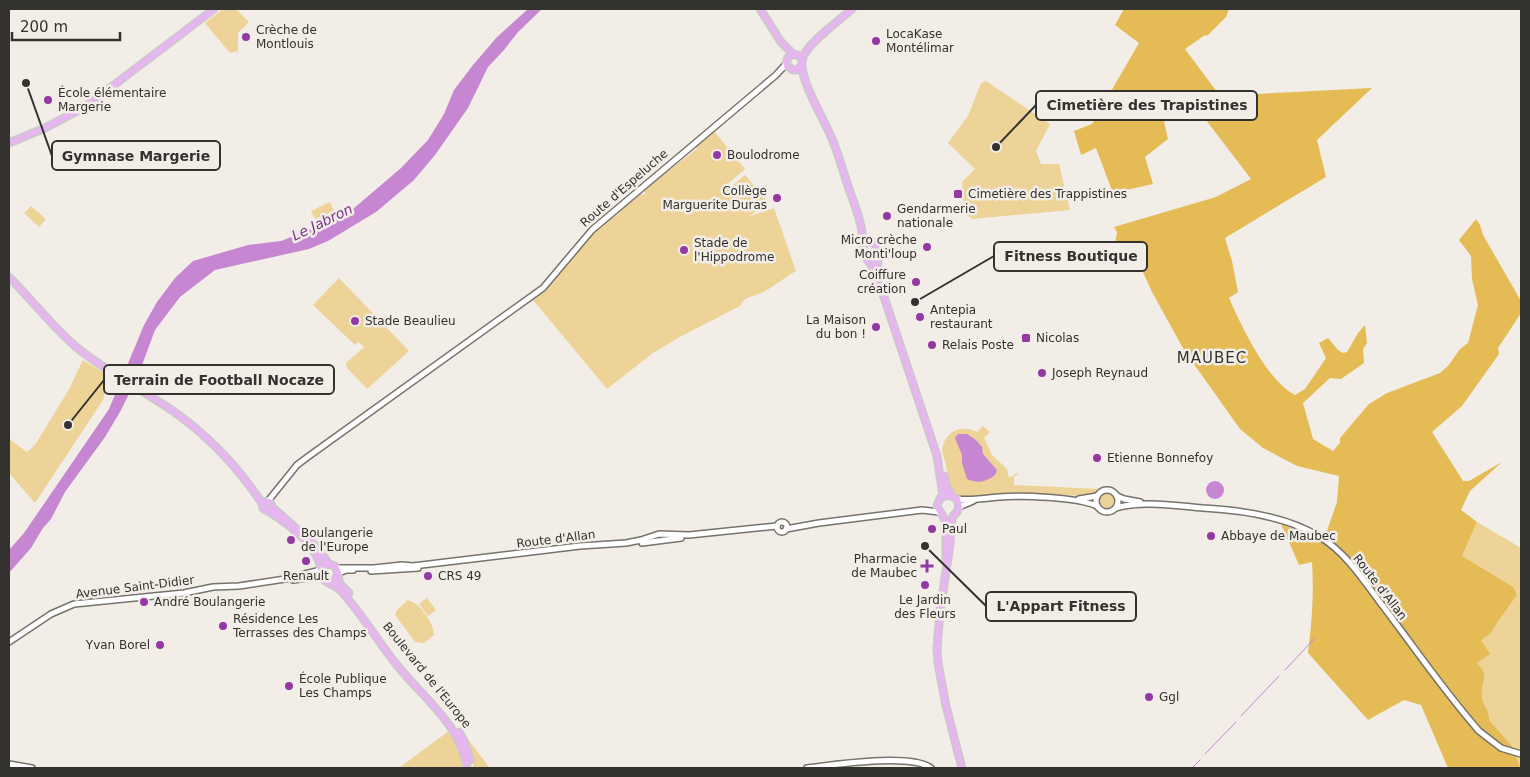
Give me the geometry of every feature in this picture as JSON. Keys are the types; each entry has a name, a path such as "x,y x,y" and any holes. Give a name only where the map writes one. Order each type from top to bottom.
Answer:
{"main road":[{"path":"208,15 214,9"},
{"path":"9,143 73,114 218,9"},
{"path":"760,9 806,82 833,140 858,217 862,234 862,254 871,264 881,288 948,488 959,507 953,516 939,619 937,648 946,702 962,768"},
{"name":"Route d'Espeluche","path":"794,62 852,9"},
{"path":"858,217 866,234 878,248 877,255 881,288"},
{"path":"863,246 867,242 872,242"},
{"path":"867,258 871,259 877,255"},
{"path":"9,277 74,345 112,373 179,415 211,442 255,492 268,505 314,549 320,561 322,578 326,582 335,580 338,572 328,564 317,547 268,505"},
{"path":"937,456 943,496 938,503 941,514 946,522 946,563"},
{"path":"943,496 954,497"},
{"path":"941,514 947,517 953,516"},
{"path":"321,570 328,564"},
{"name":"Boulevard de l'Europe","path":"338,572 340,584 358,605 403,667 454,725 468,751 469,768"},
{"name":"Boulevard de l'Europe","path":"331,582 354,606 394,661 452,729 462,748 469,768"},
{"path":"946,702 966,768"}],"street":[{"name":"Route d'Espeluche","path":"268,505 297,466 309,456 543,288 592,230 776,75 794,62"},
{"path":"954,497 973,500 1001,496 1071,500 1097,506 1100,510 1106,512 1113,511 1116,508 1117,496 1112,491 1101,491 1097,496 1097,506"},
{"path":"1071,500 1097,496"},
{"name":"Route d'Allan","path":"1117,496 1148,504"},
{"path":"959,507 973,500"},
{"path":"922,510 938,503"},
{"name":"Route d'Allan","path":"1116,508 1131,504 1148,504 1227,509 1295,525 1326,540 1354,567 1478,731 1502,748 1521,754"},
{"path":"922,510 941,514"},
{"name":"Route d'Allan","path":"338,572 423,565 556,548 626,543 659,534 689,535 778,528 783,532 786,527 922,510"},
{"path":"285,579 321,570"},
{"path":"285,579 314,576 322,578"},
{"name":"Avenue Saint-Didier","path":"9,642 51,614 74,604 184,593 213,587 240,586 285,579"},
{"path":"807,768 867,761 911,762 925,764 931,768"},
{"path":"9,764 32,768"}],"shaded area":[{"path":"223,9 236,9 249,22 238,33 238,51 230,53 205,23"},
{"path":"528,9 542,9 518,32 488,67 468,108 435,155 414,180 376,212 328,241 309,249 215,270 180,297 155,330 138,376 105,437 65,492 51,519 31,548 9,573 9,550 24,533 109,409 144,325 157,302 175,278 193,261 248,245 281,241 319,226 353,209 401,168 428,140 444,114 454,90 473,65 497,37"},
{"path":"1124,9 1229,9 1226,17 1207,36 1205,35 1185,49 1220,96 1372,88 1317,140 1326,177 1225,238 1238,292 1229,298 1240,323 1265,365 1285,388 1295,395 1305,389 1326,358 1319,343 1328,338 1338,350 1343,353 1347,352 1365,325 1367,343 1363,349 1364,363 1341,379 1330,378 1303,403 1313,439 1333,451 1340,443 1340,438 1369,404 1387,393 1440,373 1448,366 1460,349 1468,343 1478,305 1472,279 1471,256 1459,240 1476,219 1483,235 1521,301 1521,313 1498,348 1499,354 1462,406 1432,432 1463,481 1469,481 1502,462 1470,491 1461,510 1477,522 1462,556 1513,587 1517,595 1491,633 1481,640 1490,654 1477,663 1484,676 1482,697 1489,720 1512,746 1521,768 1448,768 1421,705 1404,700 1368,720 1308,653 1312,608 1312,562 1299,565 1281,524 1323,542 1337,502 1339,476 1297,466 1263,448 1240,429 1184,350 1152,292 1143,272 1141,255 1114,250 1117,232 1114,227 1216,197 1251,179 1190,99 1164,122 1168,139 1145,157 1153,184 1113,193 1096,148 1081,155 1074,131 1092,124 1139,43 1115,25"},
{"path":"986,81 1050,124 1036,151 1041,164 1059,164 1070,210 972,219 964,213 962,182 975,169 948,143 968,116 981,83"},
{"name":"Stade de l'Hippodrome","path":"714,131 745,169 724,187 727,190 745,175 767,201 750,216 774,208 796,271 768,290 746,299 740,306 653,353 607,389 533,300 545,291 593,233 641,194 646,193 643,190 697,149 695,146"},
{"path":"330,202 334,211 315,219 311,211"},
{"path":"31,206 46,219 39,227 24,213"},
{"name":"Stade Beaulieu","path":"339,278 409,351 367,389 347,368 346,363 364,347 358,342 355,345 313,305"},
{"path":"83,360 115,380 105,392 103,400 35,503 9,473 9,439 27,452 35,445 69,389"},
{"path":"983,426 990,432 984,438 992,455 1007,469 1009,478 1018,474 1014,477 1014,485 1099,489 1093,495 1086,496 1016,493 960,497 955,494 950,486 942,451 944,443 946,438 954,431 965,429 977,432"},
{"path":"958,434 967,434 976,440 982,447 983,454 997,470 995,475 982,482 967,479 962,463 962,455 955,438"},
{"path":"1215,481 1221,484 1224,490 1221,496 1215,499 1209,496 1206,490 1209,484"},
{"path":"1107,494 1112,496 1114,501 1112,506 1107,508 1102,506 1100,501 1102,496"},
{"path":"1477,522 1521,548 1521,767 1512,746 1489,720 1482,697 1484,676 1477,663 1480,640 1491,633 1517,595 1462,556"},
{"path":"427,598 436,610 428,616 419,604"},
{"path":"408,600 422,609 433,630 434,635 424,643 415,642 395,615 397,610"},
{"path":"450,730 459,748 464,768 399,768"},
{"path":"464,734 490,768 473,768 473,759"}],"waterway":[{"path":"1285,670 1315,638"},
{"path":"1241,716 1279,676"},
{"path":"1205,754 1236,722"},
{"path":"1186,768 1192,768 1200,760"}],"place":[{"name":"Crèche de Montlouis","path":"246,37"},
{"name":"LocaKase Montélimar","path":"876,41"},
{"name":"Gymnase Margerie","path":"26,83"},
{"name":"École élémentaire Margerie","path":"48,100"},
{"name":"Cimetière des Trapistines","path":"996,147"},
{"name":"Boulodrome","path":"717,155"},
{"name":"Cimetière des Trappistines","path":"958,194"},
{"name":"Collège Marguerite Duras","path":"777,198"},
{"name":"Gendarmerie nationale","path":"887,216"},
{"name":"Micro crèche Monti'loup","path":"927,247"},
{"name":"Stade de l'Hippodrome","path":"684,250"},
{"name":"Coiffure création","path":"916,282"},
{"name":"Fitness Boutique","path":"915,302"},
{"name":"Antepia restaurant","path":"920,317"},
{"name":"Stade Beaulieu","path":"355,321"},
{"name":"La Maison du bon !","path":"876,327"},
{"name":"Nicolas","path":"1026,338"},
{"name":"Relais Poste","path":"932,345"},
{"name":"Joseph Reynaud","path":"1042,373"},
{"name":"Terrain de Football Nocaze","path":"68,425"},
{"name":"Etienne Bonnefoy","path":"1097,458"},
{"name":"Paul","path":"932,529"},
{"name":"Abbaye de Maubec","path":"1211,536"},
{"name":"Boulangerie de l'Europe","path":"291,540"},
{"name":"L'Appart Fitness","path":"925,546"},
{"name":"Renault","path":"306,561"},
{"name":"Pharmacie de Maubec","path":"927,566"},
{"name":"CRS 49","path":"428,576"},
{"name":"Le Jardin des Fleurs","path":"925,585"},
{"name":"André Boulangerie","path":"144,602"},
{"name":"Résidence Les Terrasses des Champs","path":"223,626"},
{"name":"Yvan Borel","path":"160,645"},
{"name":"École Publique Les Champs","path":"289,686"},
{"name":"Ggl","path":"1149,697"}],"district":[{"name":"MAUBEC","path":"1212,358"}],"water label":[{"name":"Le Jabron","path":"322,222"}]}
